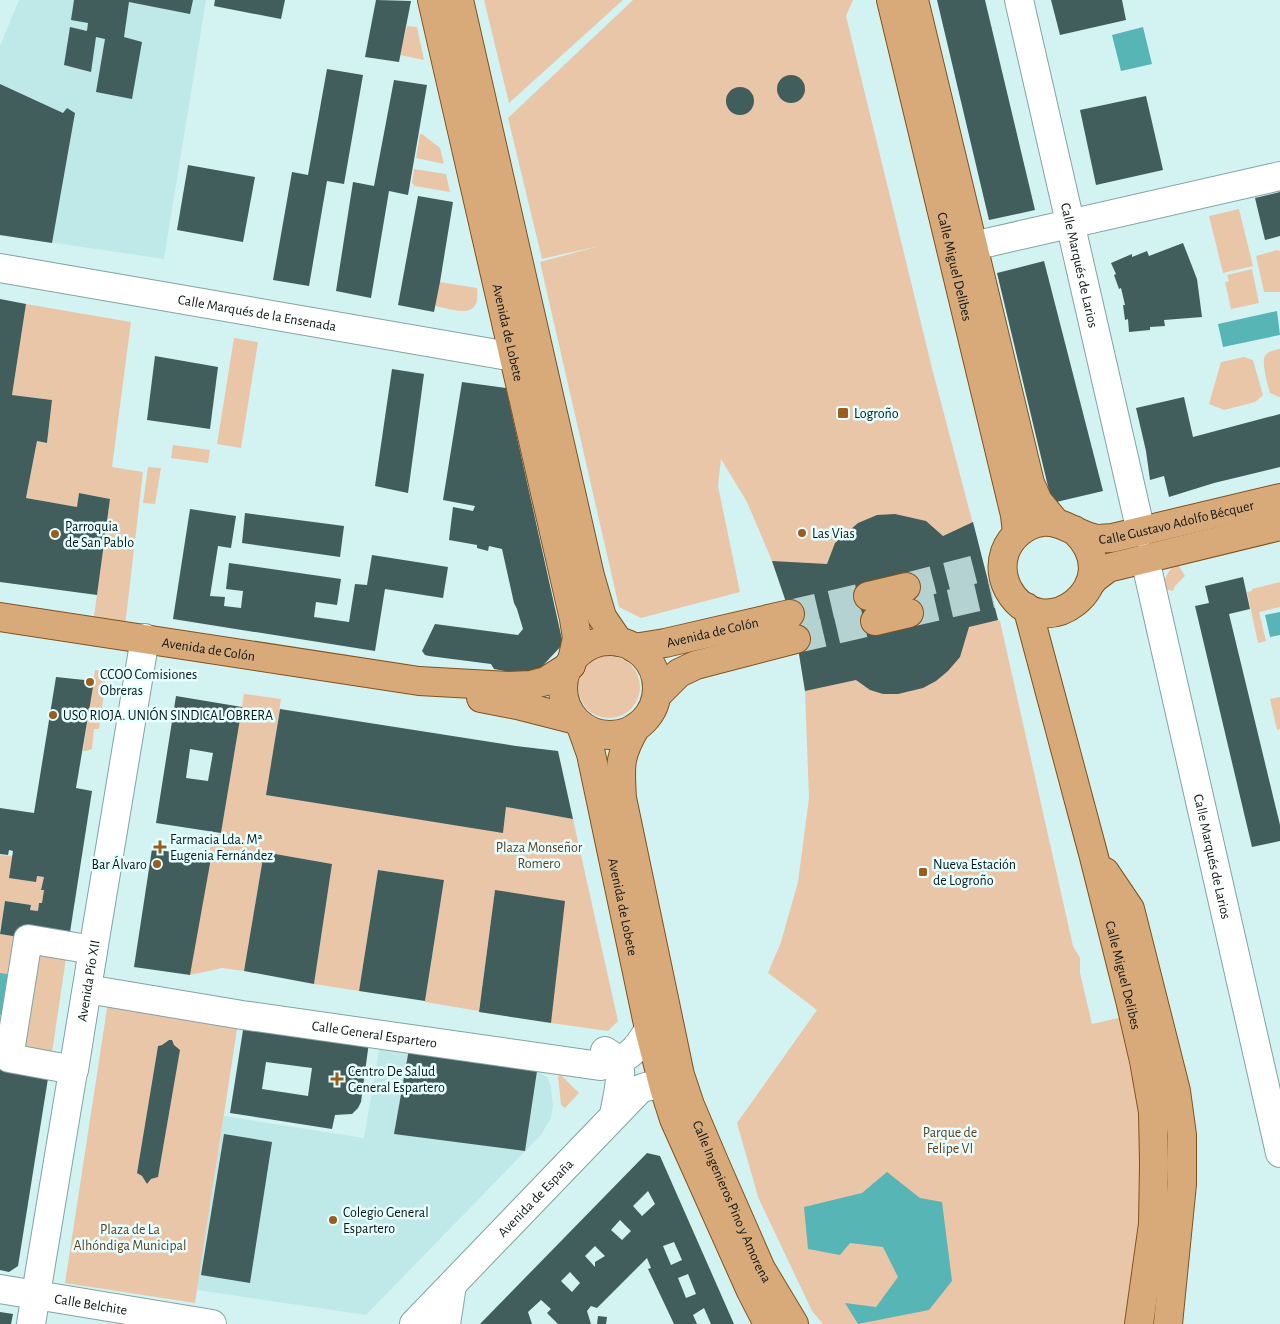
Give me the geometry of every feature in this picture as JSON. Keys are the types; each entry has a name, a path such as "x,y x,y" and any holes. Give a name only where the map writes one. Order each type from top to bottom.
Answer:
{"main road":[{"name":"Avenida de Lobete","path":"432,0 574,620 577,638 571,665"},
{"name":"Avenida de Lobete","path":"458,0 590,576 602,617 626,645"},
{"name":"Calle Miguel Delibes","path":"892,0 1015,515 1014,538"},
{"name":"Calle Miguel Delibes","path":"914,0 1030,483 1038,501 1065,526"},
{"name":"Calle Gustavo Adolfo Bécquer","path":"1014,538 1029,526 1042,522 1065,526 1092,538 1102,539 1141,532 1280,498"},
{"name":"Calle Gustavo Adolfo Bécquer","path":"1065,526 1089,547 1093,569 1089,586"},
{"name":"Calle Gustavo Adolfo Bécquer","path":"1031,614 1062,611 1072,606 1081,599 1095,578 1108,568 1280,526"},
{"path":"984,567 999,557 1014,538"},
{"path":"1014,538 1005,552 1003,574 1006,585 1012,595 1031,614"},
{"path":"906,587 871,608 909,613"},
{"path":"992,594 1006,596 1031,614"},
{"name":"Calle Miguel Delibes","path":"1031,614 1094,856 1144,1061 1152,1112 1154,1164 1153,1224 1139,1324"},
{"name":"Avenida de Colón","path":"0,617 419,682 466,695 517,705 577,722"},
{"name":"Avenida de Colón","path":"626,645 666,643 793,626 679,673 658,694"},
{"path":"607,641 626,645 644,654 654,669 658,684 658,694 651,712 636,727 608,735 593,732 577,722 564,702 564,677 580,653 588,647 607,641"},
{"name":"Avenida de Colón","path":"419,682 509,686 531,685 546,681 571,665"},
{"name":"Avenida de Lobete","path":"577,722 591,754 649,1029 672,1082"},
{"name":"Avenida de Lobete","path":"636,727 625,746 620,769 622,798 672,1082"},
{"name":"Calle Miguel Delibes","path":"1094,856 1130,909 1176,1091 1182,1135 1180,1210 1168,1324"},
{"name":"Calle Ingenieros Pino y Amorena","path":"672,1082 674,1120 768,1324"},
{"name":"Calle Ingenieros Pino y Amorena","path":"672,1082 690,1104 711,1156 762,1269 794,1324"}],"street":[{"name":"Calle Marqués de Larios","path":"1019,0 1141,532"},
{"path":"973,246 1280,176"},
{"name":"Calle Marqués de la Ensenada","path":"0,268 514,357"},
{"name":"Calle Marqués de Larios","path":"1145,560 1280,1153"},
{"name":"Avenida Pío XII","path":"31,1324 74,1070 95,992 94,950 145,638"},
{"path":"74,1070 9,1058 27,944 28,939 94,950"},
{"name":"Calle General Espartero","path":"95,992 600,1066 618,1062 628,1056 638,1047 649,1029"},
{"path":"614,1115 620,1080 620,1066 618,1062"},
{"name":"Avenida de España","path":"414,1324 640,1089 646,1086 672,1082"},
{"path":"446,1324 452,1285"},
{"name":"Calle Belchite","path":"0,1289 212,1324"}],"shaded area":[{"path":"19,0 206,0 164,259 0,235 0,46"},
{"name":"Colegio General Espartero","path":"380,1044 537,1071 547,1077 551,1087 553,1106 551,1118 541,1135 366,1315 197,1290 224,1116 364,1138"}],"green space":[{"path":"484,0 623,0 509,103"},
{"name":"Parque de Felipe VI","path":"633,0 853,0 846,16 933,372 1000,621 1073,946 1080,958 1080,973 1092,1024 1131,1015 1144,1061 1139,1324 823,1324 812,1311 758,1197 737,1123 817,1010 768,973 781,942 798,882 809,798 805,691 799,654 784,593 772,561 747,502 721,459 718,486 740,592 641,618 619,607 540,262 599,246 542,259 508,118"},
{"path":"407,26 417,27 424,60 400,55"},
{"path":"420,134 440,148 444,164 416,158"},
{"path":"414,169 446,174 450,192 415,186 412,183"},
{"path":"1239,209 1253,266 1223,273 1209,216"},
{"path":"1277,250 1280,251 1280,292 1264,292 1256,256"},
{"path":"1252,269 1259,303 1231,309 1225,282 1229,281 1227,275"},
{"path":"440,282 477,288 475,305 465,311 435,306"},
{"path":"26,304 131,322 112,467 143,472 124,635 92,631 110,499 79,493 77,507 26,498 37,441 47,443 52,400 12,395"},
{"path":"234,338 258,342 241,448 217,444"},
{"path":"1280,349 1279,397 1270,393 1265,374 1264,359 1266,354"},
{"path":"1244,357 1253,360 1263,395 1255,402 1224,410 1209,404 1221,362"},
{"path":"173,445 210,450 208,463 171,458"},
{"path":"148,467 161,468 155,504 143,503"},
{"path":"1177,563 1185,576 1175,586 1173,591 1160,588 1169,571"},
{"path":"1280,582 1280,607 1259,612 1266,641 1258,643 1247,592"},
{"path":"609,656 621,658 631,665 638,675 640,687 638,699 631,709 621,716 609,718 597,716 587,709 580,699 578,687 580,675 587,665 597,658"},
{"path":"95,670 107,671 99,729 94,729 92,749 83,751"},
{"name":"Plaza Monseñor Romero","path":"244,694 281,699 267,794 503,832 506,807 573,819 618,1021 608,1031 551,1023 495,890 479,1011 425,1002 444,880 378,870 359,991 314,984 332,864 264,852 244,971 222,968 190,975 212,836 221,833"},
{"path":"1280,697 1280,729 1277,730 1270,699"},
{"path":"0,855 12,856 37,876 44,877 41,889 44,890 42,903 39,903 38,911 30,910 31,905 5,901 0,930"},
{"path":"0,934 68,945 50,1066 0,1059"},
{"name":"Plaza de La Alhóndiga Municipal","path":"108,1002 238,1023 195,1303 65,1283","holes":["171,1040 180,1050 158,1176 151,1179 147,1184 142,1176 137,1173 158,1046"]},
{"path":"560,1074 579,1093 565,1108 561,1105 558,1077"}],"water":[{"path":"1143,27 1152,64 1121,71 1112,35"},
{"path":"1277,311 1280,335 1223,347 1218,324"},
{"path":"1280,612 1280,635 1270,637 1265,615"},
{"path":"0,973 19,976 13,1017 0,1015"},
{"path":"887,1172 920,1198 942,1202 952,1281 929,1310 858,1324 845,1303 876,1307 898,1277 883,1247 850,1243 840,1255 808,1249 804,1207 862,1193"}],"building":[{"path":"74,0 193,0 190,14 129,2 124,37 142,42 132,99 96,92 105,39 96,37 91,72 64,65 70,27 87,31 88,23 71,20"},
{"path":"215,0 285,0 281,19 214,6"},
{"path":"376,0 411,1 399,62 365,57"},
{"path":"937,0 985,0 1035,210 989,220"},
{"path":"1051,0 1122,0 1126,20 1060,35"},
{"path":"327,69 363,75 344,184 327,181 309,286 273,280 292,172 308,175"},
{"path":"791,75 801,79 805,89 801,99 791,103 781,99 777,89 781,79"},
{"path":"394,80 427,85 408,195 389,191 371,298 336,291 353,182 374,186"},
{"path":"0,84 63,113 67,108 75,113 52,243 0,235"},
{"path":"740,87 750,91 754,101 750,111 740,115 730,111 726,101 730,91"},
{"path":"1146,96 1163,170 1096,185 1080,110"},
{"path":"188,165 255,177 243,242 177,230"},
{"path":"1280,192 1280,236 1265,240 1255,198"},
{"path":"418,196 453,202 434,312 398,305"},
{"path":"1183,243 1197,279 1202,317 1164,320 1165,326 1129,332 1128,319 1125,320 1123,305 1125,305 1121,288 1119,289 1114,275 1116,274 1111,263 1132,254 1132,257 1147,251 1149,256"},
{"path":"1044,261 1103,491 1052,503 997,273"},
{"path":"0,299 26,304 12,395 52,400 47,443 37,441 26,498 77,507 79,493 110,499 97,595 0,582"},
{"path":"155,356 218,367 210,429 147,420"},
{"path":"392,369 424,374 408,493 375,486"},
{"path":"462,382 506,388 563,644 535,674 527,675 494,669 491,664 429,656 425,655 422,651 435,624 518,635 523,629 514,603 502,549 489,546 488,551 477,548 477,545 449,540 453,507 473,511 475,506 443,500"},
{"path":"1184,397 1193,437 1280,414 1280,467 1214,483 1169,497 1164,476 1150,480 1146,451 1136,408"},
{"path":"190,509 236,516 231,548 218,546 210,596 225,597 224,606 241,608 243,591 226,589 229,563 341,579 337,605 316,602 314,617 349,622 355,584 367,585 372,555 448,567 443,598 385,589 375,651 173,619"},
{"path":"245,513 344,526 340,557 242,543"},
{"path":"895,514 926,521 943,536 973,522 998,620 969,627 960,657 948,671 936,681 923,688 898,694 883,694 870,690 856,680 805,691 790,614 772,561 827,564 835,543 858,523 877,515","holes":["912,596 909,615 877,623 865,608"]},
{"path":"1243,577 1250,609 1229,614 1280,825 1280,841 1252,847 1195,606 1209,603 1205,586"},
{"path":"56,677 94,681 76,788 92,791 68,945 0,934 5,901 31,905 30,910 38,911 39,903 42,903 44,890 41,890 44,877 37,876 36,882 9,878 13,851 9,850 8,855 0,854 0,808 34,813"},
{"path":"176,696 242,707 221,833 156,823","holes":["190,749 213,753 208,781 186,778"]},
{"path":"280,709 558,751 573,819 506,807 503,833 266,795"},
{"path":"152,849 211,858 190,975 134,967"},
{"path":"264,852 332,864 314,984 244,971"},
{"path":"378,870 444,880 425,1001 359,991"},
{"path":"495,890 565,901 551,1023 479,1012"},
{"name":"Centro De Salud General Espartero","path":"243,1030 369,1042 361,1102 352,1114 335,1115 332,1129 230,1113","holes":["266,1062 312,1068 308,1096 262,1089"]},
{"path":"172,1040 174,1045 180,1050 158,1177 151,1179 147,1184 142,1176 137,1173 158,1046"},
{"path":"409,1049 537,1071 525,1151 394,1134"},
{"path":"0,1059 50,1066 18,1266 9,1272 0,1270"},
{"path":"224,1134 272,1142 250,1283 201,1275"},
{"path":"647,1153 660,1156 734,1324 711,1324 704,1308 693,1315 697,1324 674,1324 648,1269 651,1268 647,1258 597,1308 591,1306 587,1311 591,1324 558,1324 547,1313 551,1309 541,1300 528,1312 532,1324 480,1324","holes":["648,1191 655,1204 642,1216 633,1206","620,1220 631,1231 622,1240 611,1230","674,1242 682,1260 671,1265 663,1246","595,1246 605,1256 595,1262 595,1267 585,1256","570,1272 580,1283 572,1292 561,1281","688,1274 696,1294 686,1298 678,1278"]},
{"path":"0,1312 13,1314 11,1324 0,1324"},
{"path":"598,1316 607,1317 606,1324 597,1324"}],"tunnel":[{"path":"906,587 984,567"},
{"path":"909,613 992,594"},
{"path":"790,614 868,596"},
{"path":"796,639 875,621"}],"place":[{"name":"Logroño","path":"843,413"},
{"name":"Las Vias","path":"802,533"},
{"name":"Parroquia de San Pablo","path":"55,534"},
{"name":"CCOO Comisiones Obreras","path":"90,682"},
{"name":"USO RIOJA. UNIÓN SINDICAL OBRERA","path":"53,715"},
{"name":"Farmacia Lda. Mª Eugenia Fernández","path":"160,847"},
{"name":"Bar Álvaro","path":"157,864"},
{"name":"Nueva Estación de Logroño","path":"923,872"},
{"name":"Centro De Salud General Espartero","path":"337,1079"},
{"name":"Colegio General Espartero","path":"333,1220"}]}
